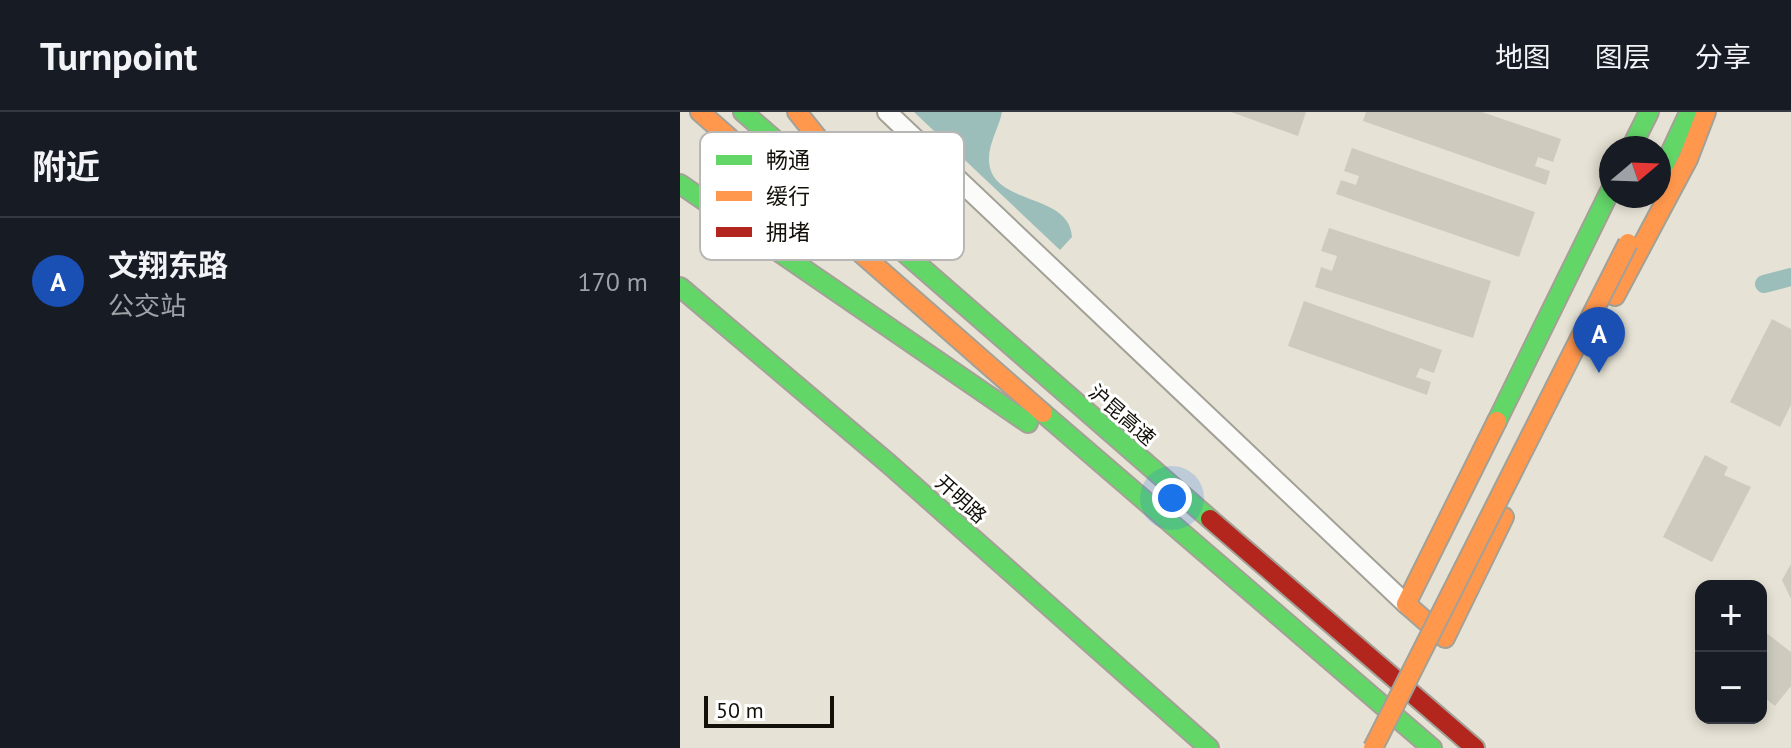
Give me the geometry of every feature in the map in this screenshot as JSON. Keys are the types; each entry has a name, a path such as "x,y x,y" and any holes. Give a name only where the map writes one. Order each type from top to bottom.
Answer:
{"main road":[{"path":"700,112 722,132"},
{"name":"沪昆高速","path":"743,112 766,132"},
{"path":"797,112 813,132"},
{"path":"1637,136 1649,112"},
{"path":"1671,151 1689,112"},
{"path":"1602,208 1406,604 1445,638 1581,361 1688,159 1706,112"},
{"path":"680,184 700,197"},
{"path":"1373,748 1644,208"},
{"path":"794,260 1175,526"},
{"path":"866,260 1432,748"},
{"name":"沪昆高速","path":"910,260 1475,748"},
{"path":"915,260 927,275"},
{"name":"开明路","path":"680,287 889,464 1209,748"}],"street":[{"path":"887,112 908,132"},
{"path":"964,185 1406,604"}],"water":[{"path":"914,112 1002,112 989,155 993,175 1003,186 1058,212 1068,223 1072,237 1060,250 964,159 964,132 935,132"}],"building":[{"path":"1231,112 1306,112 1298,136"},
{"path":"1366,112 1482,112 1561,139 1553,162 1538,157 1535,166 1550,171 1546,185 1363,121"},
{"path":"1352,148 1535,212 1519,257 1336,194 1341,180 1356,185 1359,176 1344,171"},
{"path":"1329,228 1491,281 1473,338 1315,287 1321,267 1332,271 1337,256 1321,251"},
{"path":"1304,301 1442,350 1434,373 1420,368 1416,377 1431,382 1427,395 1288,346"},
{"path":"1772,319 1791,329 1791,405 1780,427 1730,402"},
{"path":"1705,455 1728,467 1724,475 1751,487 1712,562 1663,537"},
{"path":"1791,564 1791,599 1782,580"},
{"path":"1767,634 1791,652 1791,686 1775,706 1767,700"}],"waterway":[{"path":"1764,284 1791,277"}],"traffic: fast":[{"path":"743,112 766,132"},
{"path":"1637,136 1649,112"},
{"path":"1671,151 1688,115"},
{"path":"680,184 700,198"},
{"path":"1497,421 1602,208"},
{"path":"791,260 1028,423"},
{"path":"913,260 1210,519"},
{"path":"680,287 889,464 1209,748"},
{"path":"1043,413 1432,748"}],"traffic: slow":[{"path":"700,112 723,132"},
{"path":"797,112 813,132"},
{"path":"1615,296 1688,159 1706,112"},
{"path":"1373,748 1628,243"},
{"path":"869,260 1043,413"},
{"path":"1497,421 1406,604 1445,638 1504,517"}],"traffic: jam":[{"path":"1210,519 1475,748"}],"place":[{"name":"文翔东路","path":"1599,373"}]}
